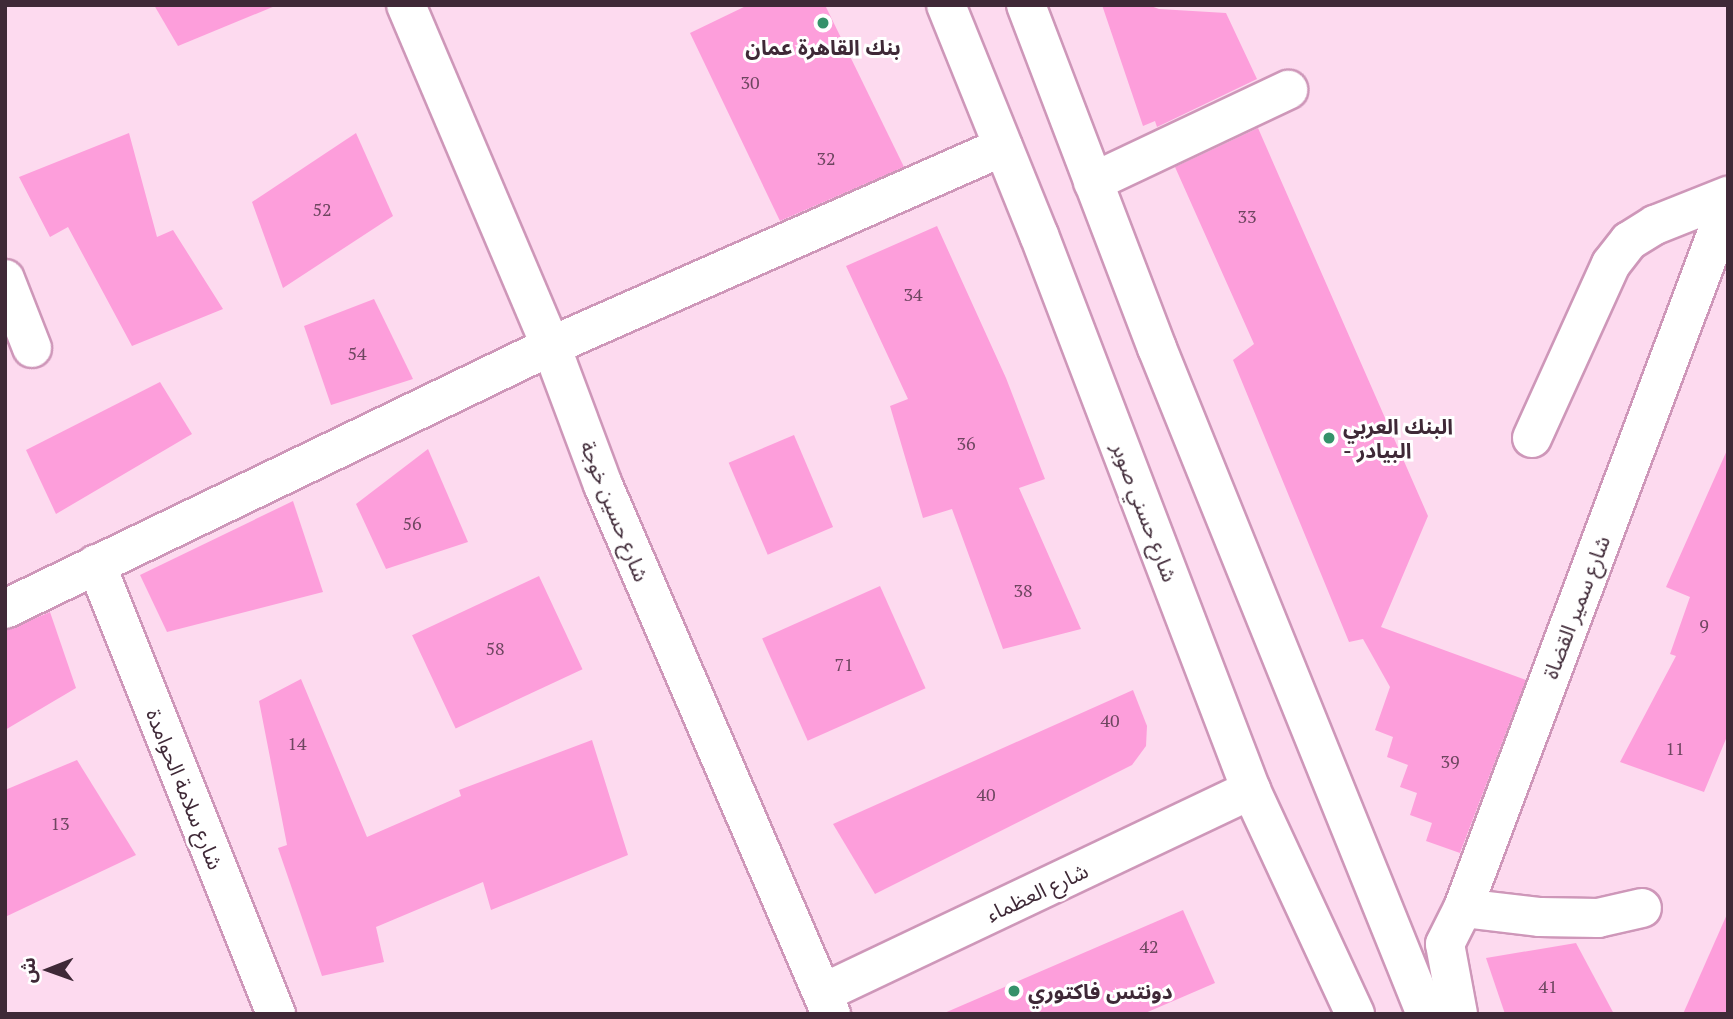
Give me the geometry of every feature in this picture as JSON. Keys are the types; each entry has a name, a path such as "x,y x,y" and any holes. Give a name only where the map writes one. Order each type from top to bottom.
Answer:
{"street":[{"name":"شارع حسين خوجة","path":"406,5 551,346 603,485 827,1004"},
{"name":"شارع حسني صوبر","path":"946,5 1251,790 1356,1014"},
{"path":"1026,5 1093,181 1426,1014"},
{"path":"1093,181 1288,90"},
{"path":"5,609 551,346 1003,147"},
{"path":"1532,438 1611,264 1623,248 1629,241 1656,225 1728,196"},
{"name":"شارع سمير القضاة","path":"1458,1014 1445,944 1463,908 1728,203"},
{"path":"5,279 32,348"},
{"name":"شارع سلامة الحوامدة","path":"96,564 276,1014"},
{"name":"شارع العظماء","path":"827,1004 1251,790"},
{"path":"1463,908 1540,917 1598,918 1642,908"}],"building":[{"path":"154,5 275,5 275,6 178,46"},
{"path":"748,5 825,5 904,167 780,221 690,33"},
{"path":"1102,5 1148,5 1159,9 1226,13 1257,79 1157,127 1155,121 1143,126"},
{"path":"1258,128 1428,516 1381,627 1526,680 1460,853 1426,841 1432,823 1410,815 1417,793 1400,787 1408,765 1387,757 1393,737 1375,730 1390,687 1363,639 1349,642 1233,360 1254,344 1175,167"},
{"path":"129,133 157,237 173,230 223,309 132,346 68,227 50,237 19,177"},
{"path":"356,133 393,216 283,288 252,202"},
{"path":"937,226 1006,378 1045,479 1019,488 1081,629 1003,649 952,509 923,518 890,406 908,399 846,266"},
{"path":"374,299 413,379 331,405 304,326"},
{"path":"160,382 192,434 56,514 26,450"},
{"path":"794,435 833,527 768,555 729,463"},
{"path":"1728,448 1728,734 1704,792 1620,762 1676,656 1670,654 1690,597 1666,587"},
{"path":"428,449 468,542 386,569 356,504"},
{"path":"293,501 323,592 167,632 140,575"},
{"path":"539,576 583,669 456,729 412,635"},
{"path":"880,586 926,688 808,741 762,638"},
{"path":"50,612 76,688 5,730 5,631"},
{"path":"301,679 367,837 461,796 459,790 592,740 628,855 491,910 483,882 376,927 384,962 322,976 278,848 287,845 259,701"},
{"path":"1133,690 1147,726 1146,746 1132,765 875,894 833,824"},
{"path":"77,760 136,855 5,917 5,790"},
{"path":"1183,910 1215,983 1143,1014 942,1014"},
{"path":"1728,912 1728,1014 1683,1014"},
{"path":"1576,943 1614,1014 1505,1014 1486,958"}],"place":[{"name":"بنك القاهرة عمان","path":"823,23"},
{"name":"البنك العربي - البيادر","path":"1329,438"},
{"name":"دونتس فاكتوري","path":"1014,991"}]}
